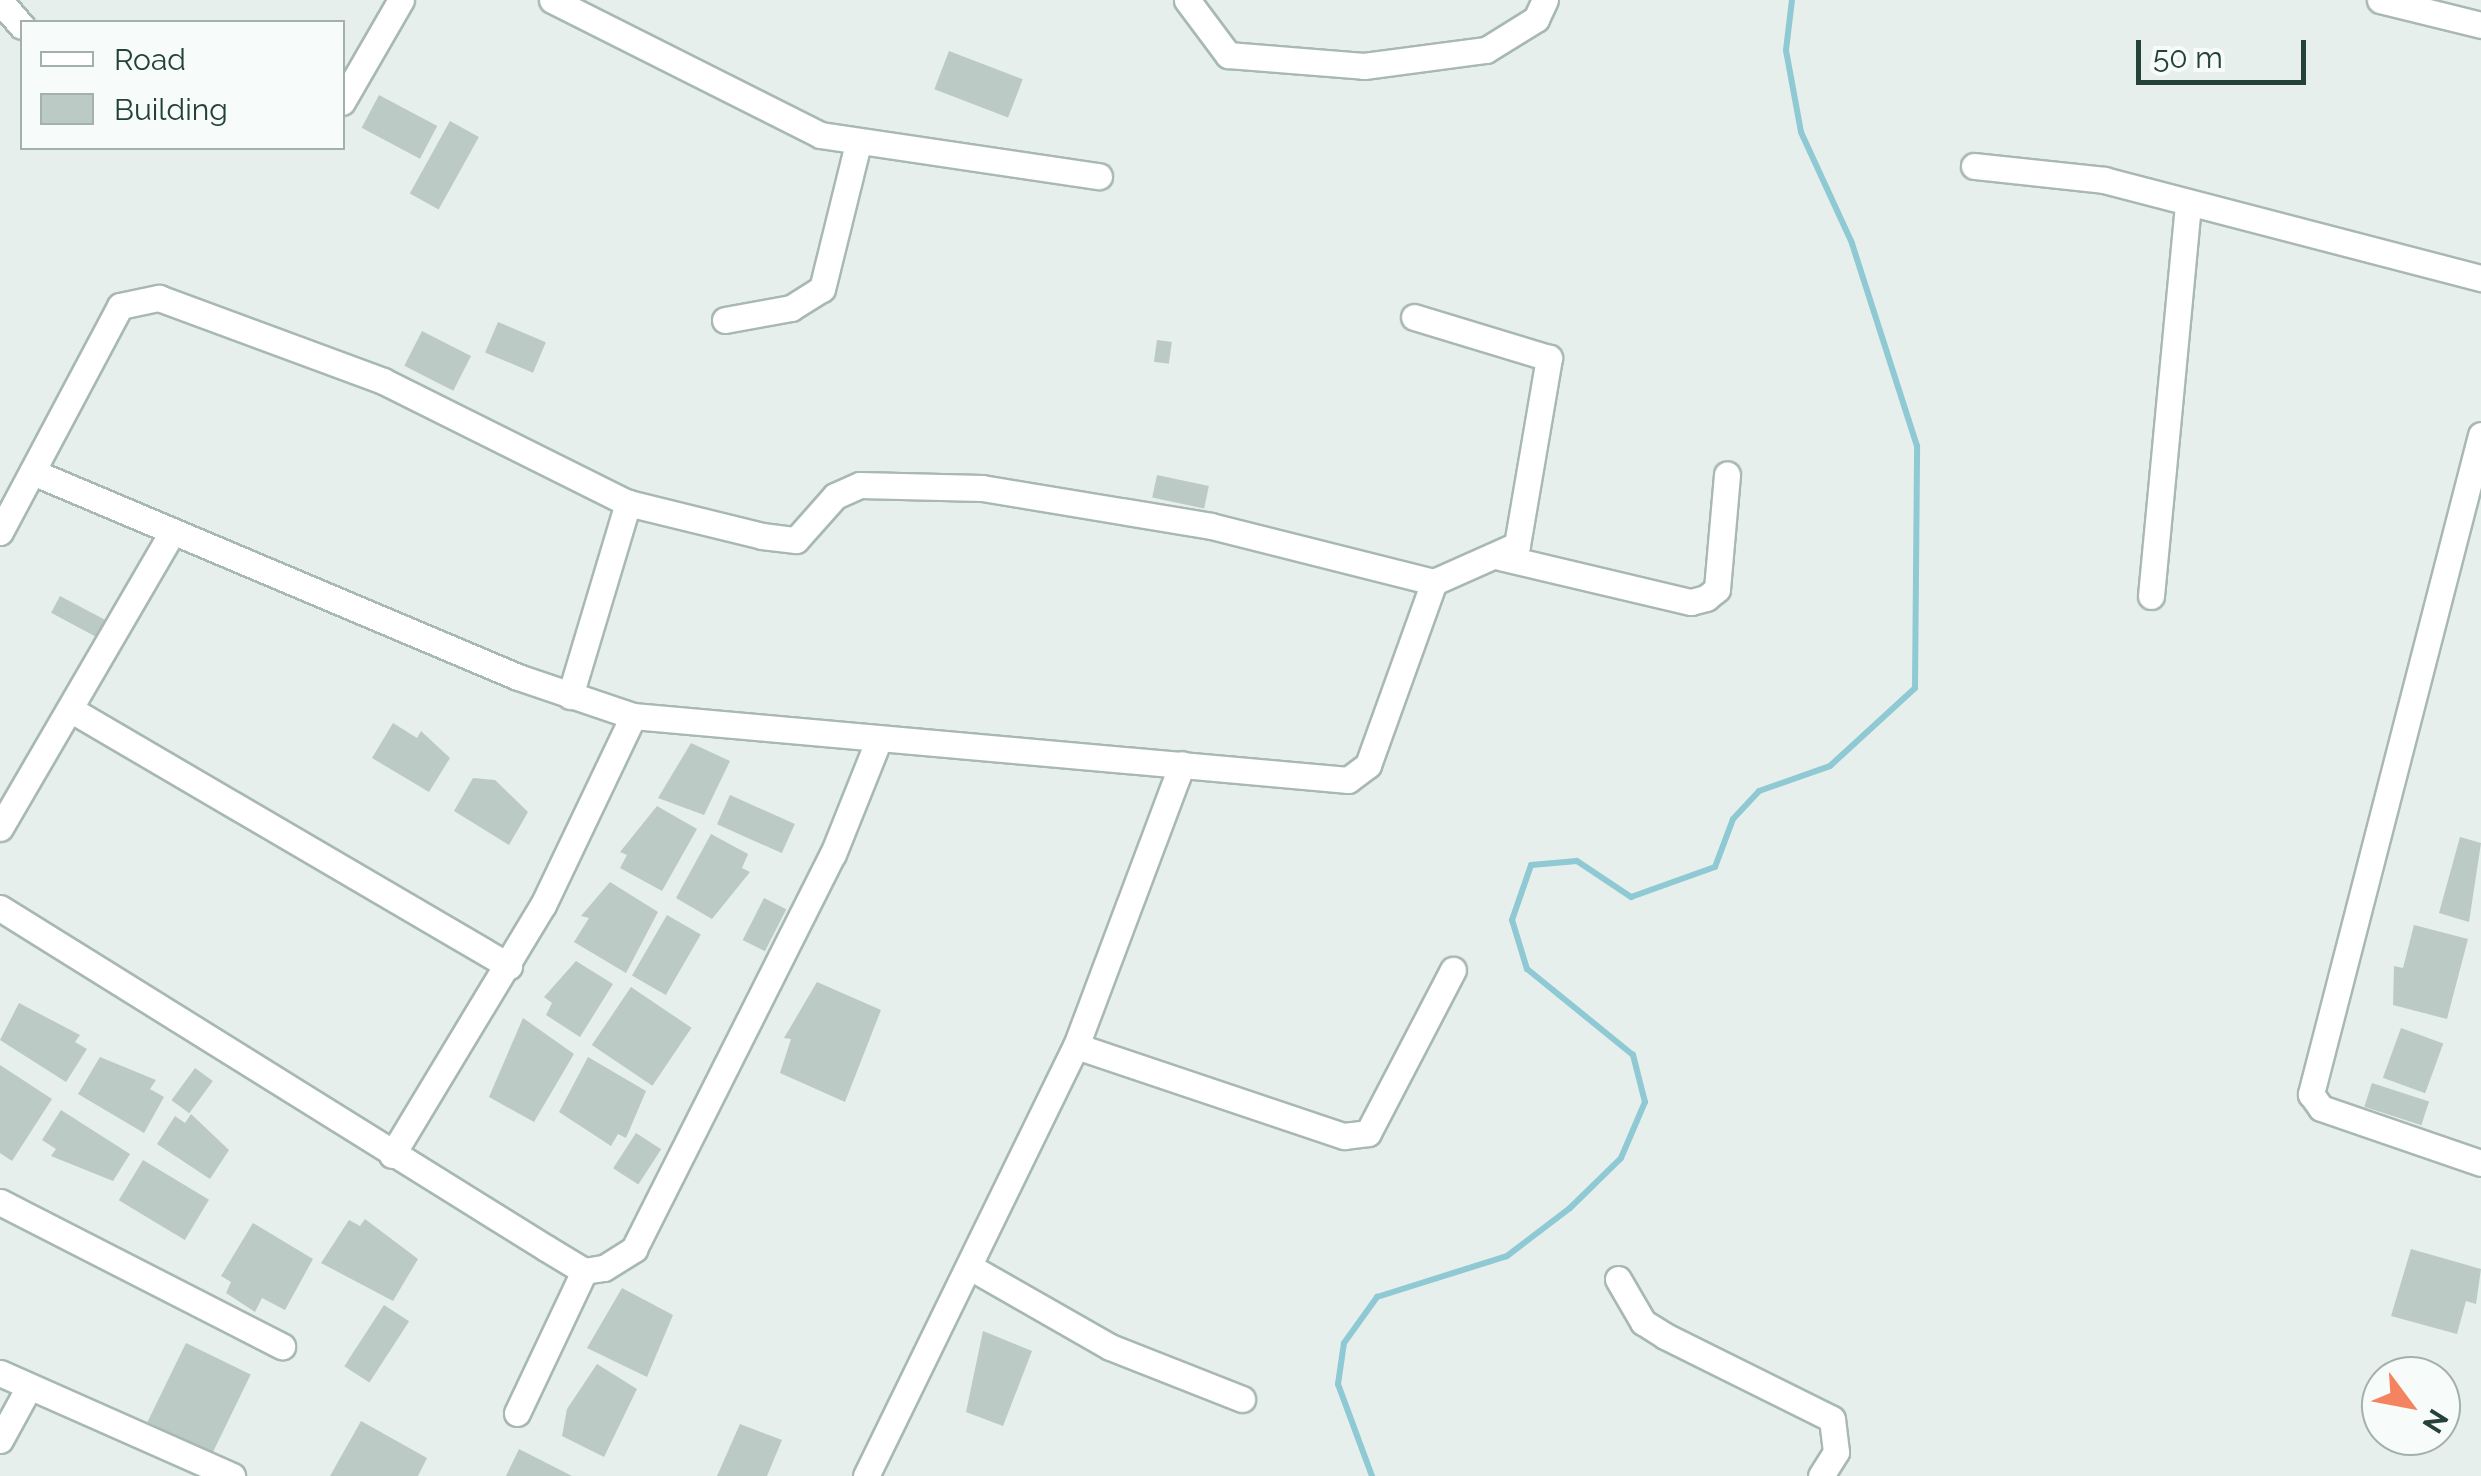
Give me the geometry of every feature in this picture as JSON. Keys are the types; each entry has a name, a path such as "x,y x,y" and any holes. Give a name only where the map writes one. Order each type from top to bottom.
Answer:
{"street":[{"path":"345,97 402,0"},
{"path":"552,0 775,118 858,144 1099,176"},
{"path":"1188,0 1228,55 1364,66 1486,50 1536,20 1545,0"},
{"path":"2380,0 2481,25"},
{"path":"0,1 20,24"},
{"path":"725,320 791,308 822,289 858,144"},
{"path":"1974,166 2022,165 2481,278"},
{"path":"2151,596 2188,204"},
{"path":"0,532 35,473 120,306 159,298 382,382 628,503 790,542 860,485 982,488 1192,522 1434,582 1500,557 1706,598 1718,589 1727,474"},
{"path":"1414,317 1549,358 1526,519 1500,557"},
{"path":"2481,435 2311,1094 2321,1108 2481,1163"},
{"path":"35,473 570,696 633,716 879,739 984,740 1182,764 1360,774 1434,582"},
{"path":"570,696 628,503"},
{"path":"0,828 74,712 172,532"},
{"path":"74,712 509,966"},
{"path":"392,1155 509,966 633,716"},
{"path":"517,1413 584,1271 634,1249 833,854 879,739"},
{"path":"866,1476 1076,1046 1182,764"},
{"path":"0,908 584,1271"},
{"path":"1076,1046 1344,1136 1368,1133 1453,970"},
{"path":"0,1202 282,1346"},
{"path":"970,1267 1110,1348 1242,1399"},
{"path":"1618,1278 1643,1322 1664,1336 1832,1419 1836,1452 1820,1476"},
{"path":"0,1372 232,1476"},
{"path":"0,1440 29,1386"}],"building":[{"path":"949,51 1023,79 1008,118 934,89"},
{"path":"379,95 437,126 420,159 362,128"},
{"path":"450,121 479,137 439,210 410,194"},
{"path":"498,322 546,342 533,373 485,352"},
{"path":"422,331 471,356 453,391 404,366"},
{"path":"1157,340 1172,342 1169,364 1154,362"},
{"path":"1157,475 1209,486 1204,509 1152,497"},
{"path":"60,596 108,621 99,638 51,613"},
{"path":"393,723 417,738 421,731 450,758 429,792 372,758"},
{"path":"691,743 730,761 704,815 658,798"},
{"path":"473,778 495,780 528,812 509,845 454,811"},
{"path":"730,795 795,824 782,853 717,824"},
{"path":"657,806 697,829 662,891 620,868 627,855 620,852"},
{"path":"711,834 748,854 742,868 750,872 712,919 676,898"},
{"path":"2460,837 2481,843 2469,922 2439,913"},
{"path":"610,882 658,912 626,973 574,942 589,918 581,916"},
{"path":"764,898 786,909 765,951 743,940"},
{"path":"667,915 701,934 666,995 632,976"},
{"path":"2414,925 2468,939 2447,1019 2393,1005 2394,966 2403,968"},
{"path":"576,961 613,984 580,1037 546,1015 552,1003 544,997"},
{"path":"817,982 881,1010 845,1102 780,1073 791,1039 784,1038"},
{"path":"631,987 692,1028 652,1086 592,1045"},
{"path":"19,1003 80,1035 75,1042 87,1049 66,1082 0,1040"},
{"path":"523,1018 574,1054 534,1122 489,1097"},
{"path":"2401,1028 2443,1043 2425,1093 2383,1078"},
{"path":"100,1057 156,1080 150,1089 164,1097 144,1133 78,1094"},
{"path":"588,1057 646,1091 626,1138 618,1134 611,1146 559,1112"},
{"path":"0,1065 52,1099 12,1161 0,1153"},
{"path":"195,1068 213,1081 189,1113 171,1100"},
{"path":"2372,1083 2429,1102 2421,1125 2364,1107"},
{"path":"61,1110 130,1154 113,1181 51,1156 56,1149 42,1140"},
{"path":"191,1114 229,1150 210,1179 157,1144 175,1116 185,1123"},
{"path":"636,1133 661,1149 638,1185 613,1168"},
{"path":"143,1160 209,1200 185,1240 119,1200"},
{"path":"365,1219 418,1259 393,1301 321,1263 349,1220 360,1226"},
{"path":"253,1223 313,1259 285,1310 262,1298 255,1312 226,1293 231,1282 221,1276"},
{"path":"2411,1249 2481,1269 2476,1304 2466,1301 2457,1334 2391,1316"},
{"path":"622,1288 673,1315 647,1377 587,1348"},
{"path":"384,1305 409,1321 369,1383 344,1366"},
{"path":"983,1331 1032,1351 1003,1426 966,1412"},
{"path":"186,1343 251,1375 212,1454 147,1422"},
{"path":"597,1364 637,1389 604,1457 562,1436 567,1409"},
{"path":"361,1421 427,1458 418,1476 330,1476"},
{"path":"740,1424 782,1440 767,1476 717,1476"},
{"path":"519,1449 572,1476 506,1476"}],"waterway":[{"path":"1372,1476 1338,1384 1344,1343 1377,1297 1507,1256 1570,1208 1621,1158 1645,1102 1633,1055 1527,969 1512,920 1531,865 1577,861 1631,897 1715,867 1733,819 1759,791 1830,766 1915,688 1917,446 1852,243 1801,132 1786,50 1792,0"}]}
